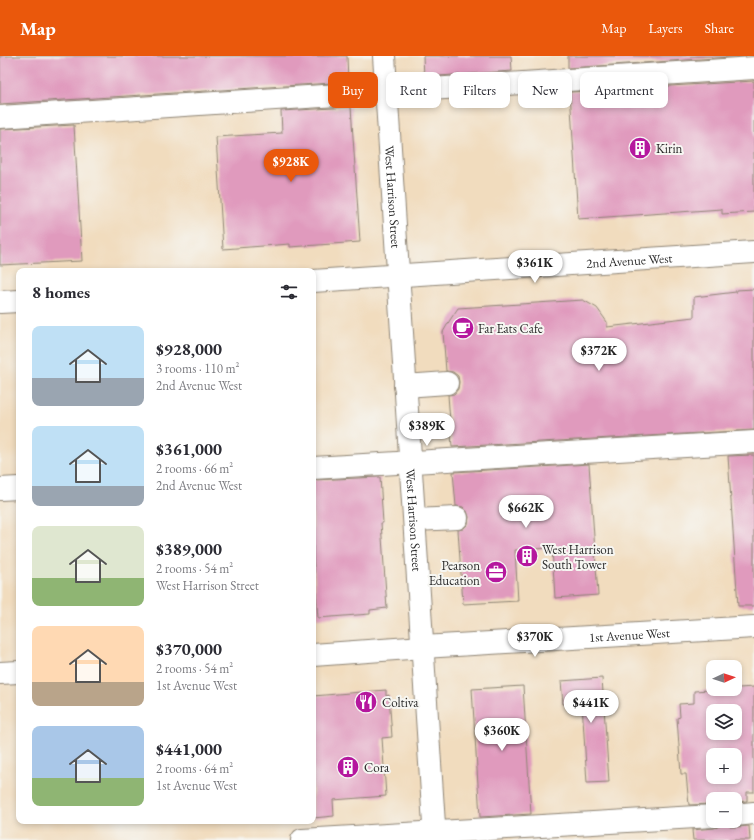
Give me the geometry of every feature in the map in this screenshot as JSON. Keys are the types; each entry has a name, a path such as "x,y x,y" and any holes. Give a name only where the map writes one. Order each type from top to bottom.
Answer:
{"street":[{"name":"West Harrison Street","path":"384,56 386,80"},
{"path":"441,88 754,68"},
{"path":"0,117 386,92"},
{"name":"West Harrison Street","path":"388,108 435,836"},
{"name":"2nd Avenue West","path":"316,281 754,252"},
{"path":"0,302 16,301"},
{"path":"405,386 447,383"},
{"path":"316,468 754,442"},
{"path":"0,489 16,488"},
{"path":"415,520 457,518"},
{"name":"1st Avenue West","path":"316,655 754,627"},
{"path":"0,673 16,672"},
{"path":"742,814 754,813"},
{"path":"302,840 435,836 706,817"}],"building":[{"path":"0,56 347,56 348,72 328,72 328,83 0,104"},
{"path":"423,56 511,56 512,71 449,72 449,75 441,76 441,72 424,72"},
{"path":"568,56 746,56 568,68"},
{"name":"Kirin","path":"754,81 754,212 722,214 722,209 578,219 571,108 572,92 580,91 580,108 668,108 668,86"},
{"path":"351,108 360,242 290,247 290,244 223,249 216,137 282,133 281,111"},
{"path":"74,125 82,261 0,265 0,129"},
{"path":"754,289 754,430 452,447 448,395 454,394 458,389 459,382 458,376 453,372 446,371 443,332 458,308 583,300 597,308 607,322 607,327 694,317 694,297 736,292 736,290"},
{"path":"754,455 754,606 738,606 728,456"},
{"name":"West Harrison South Tower","path":"589,464 598,595 555,598 552,548 515,550 518,601 463,604 458,530 463,529 468,524 469,517 467,511 463,507 456,506 453,472"},
{"path":"380,477 383,523 381,523 387,608 370,610 370,614 318,618 316,593 316,480"},
{"path":"602,678 609,782 587,783 582,703 563,704 561,681"},
{"path":"523,686 531,814 480,817 472,689"},
{"path":"754,687 754,792 747,792 747,801 742,801 742,792 706,792 706,804 689,805 686,774 681,774 677,718 680,717 679,704 694,703 694,691 706,690 706,696 742,696 742,688"},
{"name":"Cora","path":"386,690 386,696 389,695 392,737 382,738 386,796 333,800 334,816 316,818 316,696"},
{"path":"749,826 750,840 693,840 692,830 742,828 742,827"}],"place":[{"name":"Kirin","path":"640,148"},
{"name":"Far Eats Cafe","path":"463,328"},
{"name":"West Harrison South Tower","path":"527,556"},
{"name":"Pearson Education","path":"496,572"},
{"name":"Coltiva","path":"366,702"},
{"name":"Cora","path":"348,767"}]}
